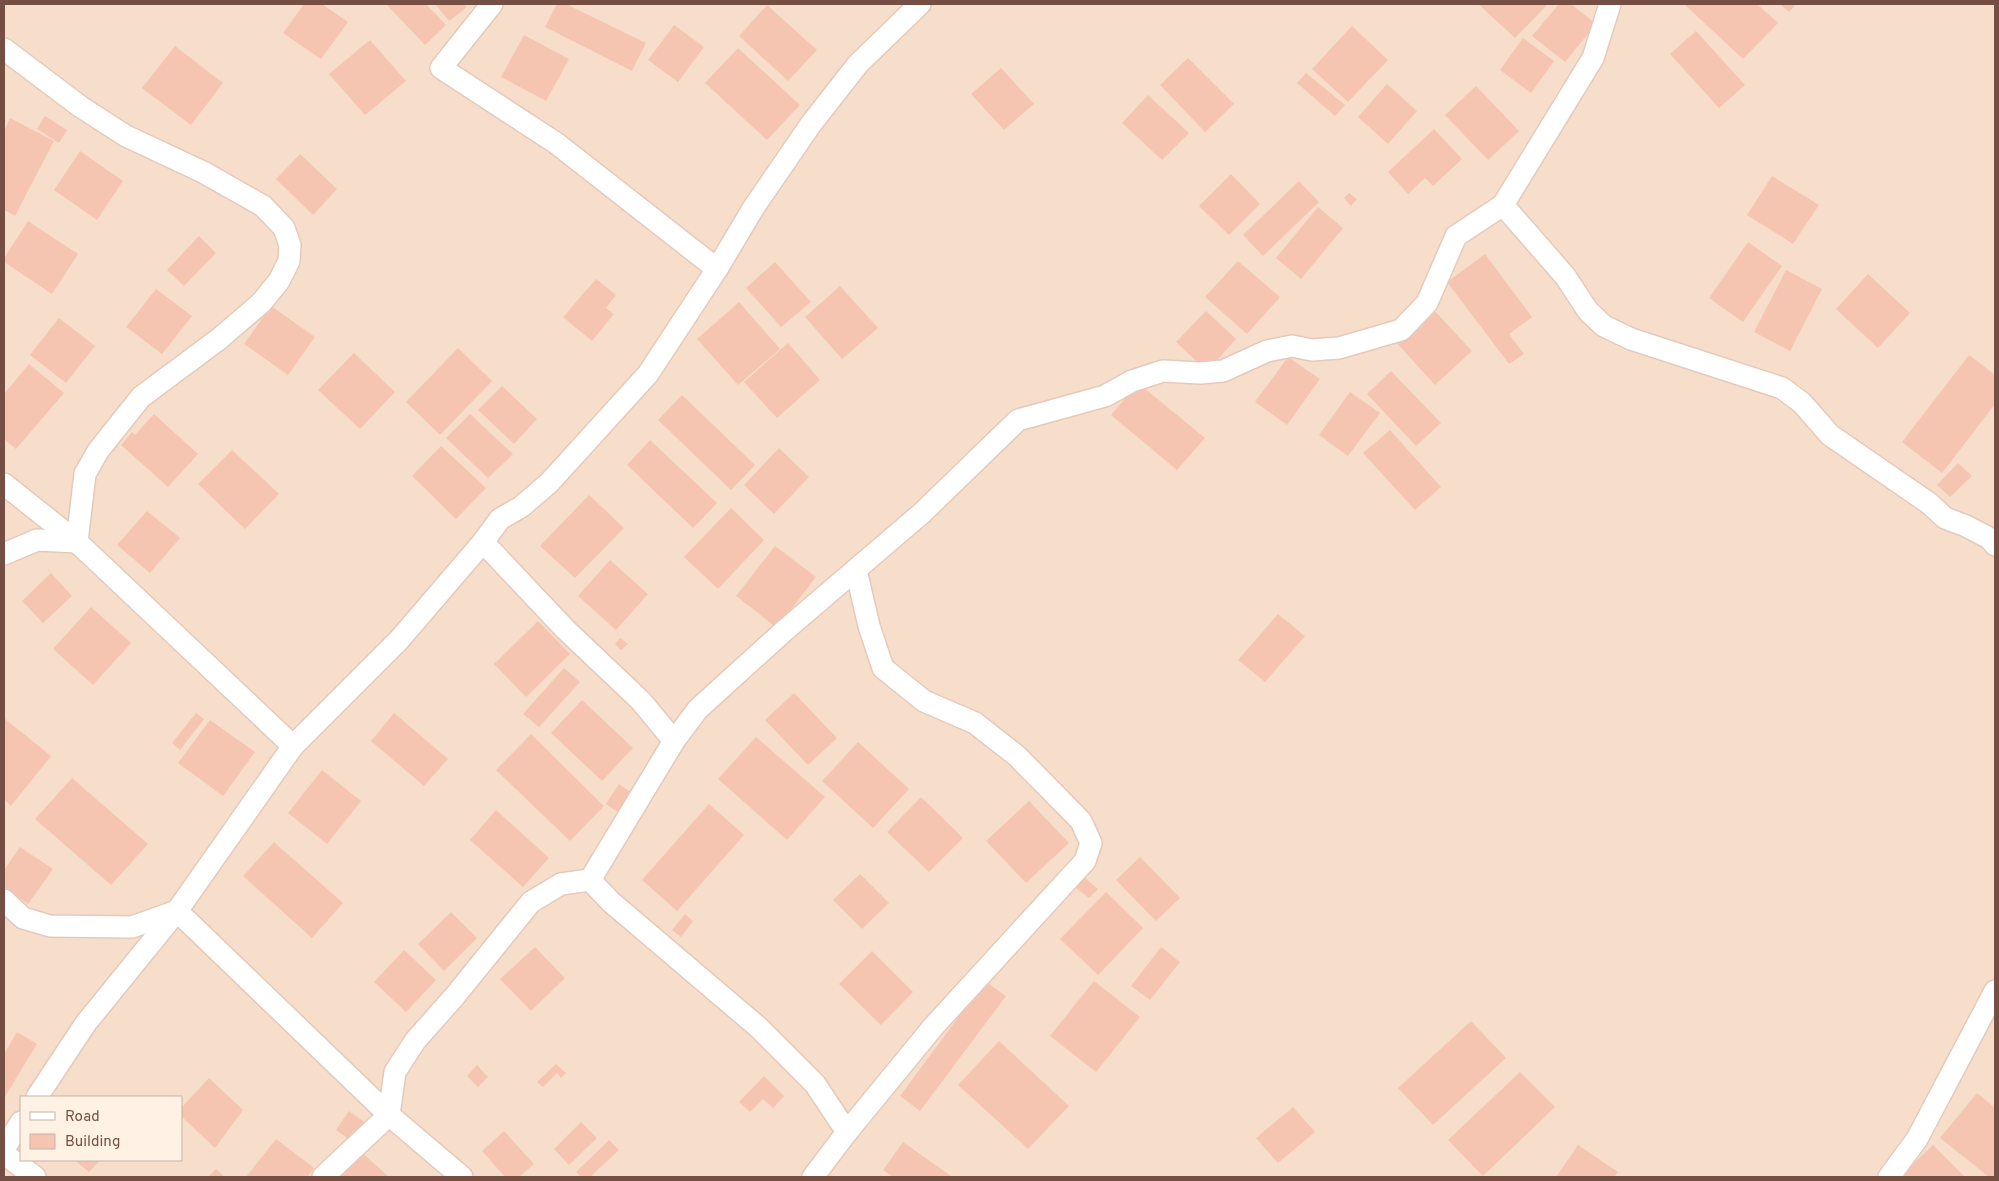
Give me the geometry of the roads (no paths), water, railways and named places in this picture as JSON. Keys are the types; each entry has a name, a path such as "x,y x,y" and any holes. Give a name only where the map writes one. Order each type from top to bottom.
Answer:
{"street":[{"path":"492,4 441,68 556,143 717,269"},
{"path":"38,1096 86,1022 177,911 293,746 399,640 483,542 500,519 521,507 549,484 648,374 717,269 754,207 834,94 858,64 920,4"},
{"path":"590,880 674,742 698,709 717,690 922,513 1018,420 1105,396 1132,381 1163,371 1200,373 1223,371 1267,351 1292,346 1312,350 1339,348 1401,330 1427,304 1456,236 1503,205 1593,58 1610,4"},
{"path":"4,49 81,107 126,136 203,172 263,206 284,228 290,245 289,261 279,281 261,303 219,339 141,397 98,451 85,474 78,542"},
{"path":"1503,205 1565,276 1588,311 1604,326 1631,339 1782,388 1802,403 1830,435 1930,504 1945,518 1989,538 1995,545"},
{"path":"4,484 78,542 293,746"},
{"path":"4,554 36,540 78,542"},
{"path":"483,542 565,629 641,701 674,742"},
{"path":"813,1177 847,1132 933,1027 1085,861 1092,843 1081,821 1017,756 975,722 924,701 883,668 868,626 856,570"},
{"path":"590,880 612,902 758,1027 815,1084 847,1132"},
{"path":"322,1177 389,1114 395,1072 415,1041 454,997 530,902 561,884 590,880"},
{"path":"4,900 23,918 50,926 132,927 177,911"},
{"path":"177,911 389,1114 462,1177"},
{"path":"1889,1177 1917,1139 1995,991"},
{"path":"4,1149 20,1124"},
{"path":"4,1154 35,1177"}]}
